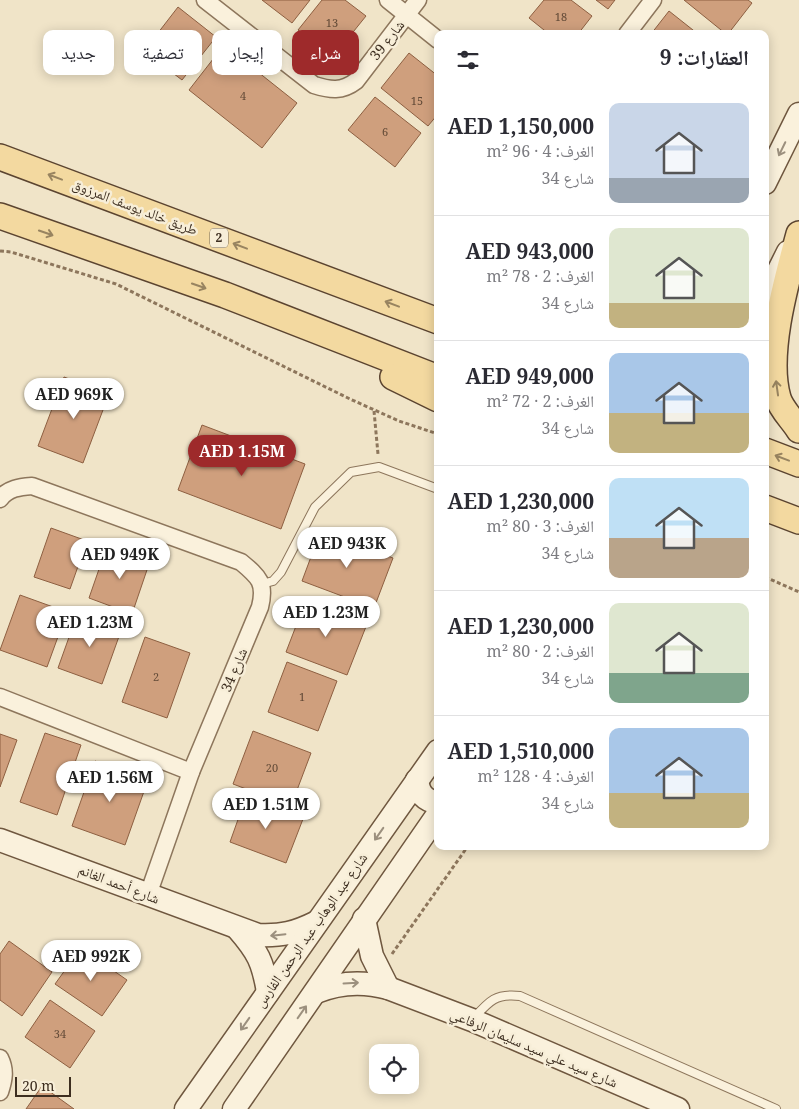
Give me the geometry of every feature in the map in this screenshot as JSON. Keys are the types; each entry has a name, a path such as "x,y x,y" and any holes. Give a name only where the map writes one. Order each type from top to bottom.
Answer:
{"main road":[{"path":"0,153 32,168"},
{"name":"طريق خالد يوسف المرزوق","path":"0,157 434,319"},
{"path":"0,216 225,295 434,376"},
{"path":"799,233 783,297 774,364 778,399 799,430"},
{"path":"225,295 434,397"},
{"path":"769,453 799,464"},
{"path":"769,510 799,522"},
{"path":"769,523 799,528"}],"street":[{"name":"شارع 39","path":"205,0 314,85 338,90 348,87 356,81 418,0"},
{"path":"388,0 434,37"},
{"path":"630,30 653,0"},
{"path":"769,175 799,114"},
{"path":"769,290 799,233"},
{"path":"0,499 4,494 17,487 32,486 241,562 253,572 262,584"},
{"name":"شارع 34","path":"148,895 191,772 260,607 263,596 262,584"},
{"path":"0,698 191,772"},
{"name":"شارع عبد الوهاب عبد الرحمن الفارس","path":"186,1109 434,757"},
{"path":"417,780 422,796 434,802"},
{"path":"394,813 402,812 417,820 423,835"},
{"path":"234,1109 434,820"},
{"name":"شارع أحمد الغانم","path":"0,840 258,935 279,936 298,931 317,922"},
{"path":"364,919 372,956 388,988"},
{"name":"شارع أحمد الغانم","path":"238,929 254,947 264,968 268,992"},
{"name":"شارع سيد علي سيد سليمان الرفاعي","path":"316,992 327,987 352,983 388,988 472,1020 678,1109"},
{"path":"0,1058 4,1069 4,1080 0,1092"}],"lane":[{"path":"262,584 273,581 280,572 315,507 351,472 379,466 434,487"},
{"path":"472,1020 496,997 520,996 776,1109"}],"path":[{"path":"0,251 11,252 116,284 374,410 434,433"},
{"path":"374,410 379,466"},
{"path":"769,579 799,592"},
{"path":"390,958 465,850"}],"building":[{"path":"262,0 310,0 292,23"},
{"path":"322,0 345,0 366,16 355,30 298,30"},
{"path":"544,0 571,0 592,16 581,30 544,30 529,18"},
{"path":"596,0 615,0 608,9"},
{"path":"684,0 748,0 752,3 731,30 721,30"},
{"path":"178,7 212,34 212,42 202,55 202,30 160,30"},
{"path":"669,11 693,30 654,30"},
{"path":"409,53 434,73 434,119 428,126 381,88"},
{"path":"212,60 212,75 262,75 297,103 262,148 189,90"},
{"path":"175,75 186,75 182,80"},
{"path":"375,97 421,133 395,167 348,130"},
{"path":"64,377 109,394 83,463 38,446"},
{"path":"202,425 305,464 281,529 178,490"},
{"path":"51,528 87,541 70,589 34,577"},
{"path":"321,530 393,558 374,608 302,581"},
{"path":"107,546 150,561 132,614 89,598"},
{"path":"20,595 67,612 47,667 0,650"},
{"path":"306,600 367,624 347,675 286,652"},
{"path":"78,612 122,628 102,684 58,668"},
{"path":"145,637 190,653 167,718 122,702"},
{"path":"287,662 337,681 318,731 268,712"},
{"path":"253,731 311,753 291,806 233,784"},
{"path":"45,733 81,745 57,815 20,802"},
{"path":"0,734 17,740 0,787"},
{"path":"95,761 148,780 125,845 72,826"},
{"path":"246,797 303,819 286,863 230,842"},
{"path":"9,941 52,972 22,1016 0,1000 0,954"},
{"path":"81,948 127,980 102,1016 55,984"},
{"path":"50,1000 95,1031 70,1068 25,1037"},
{"path":"42,1086 74,1109 26,1109"}]}
